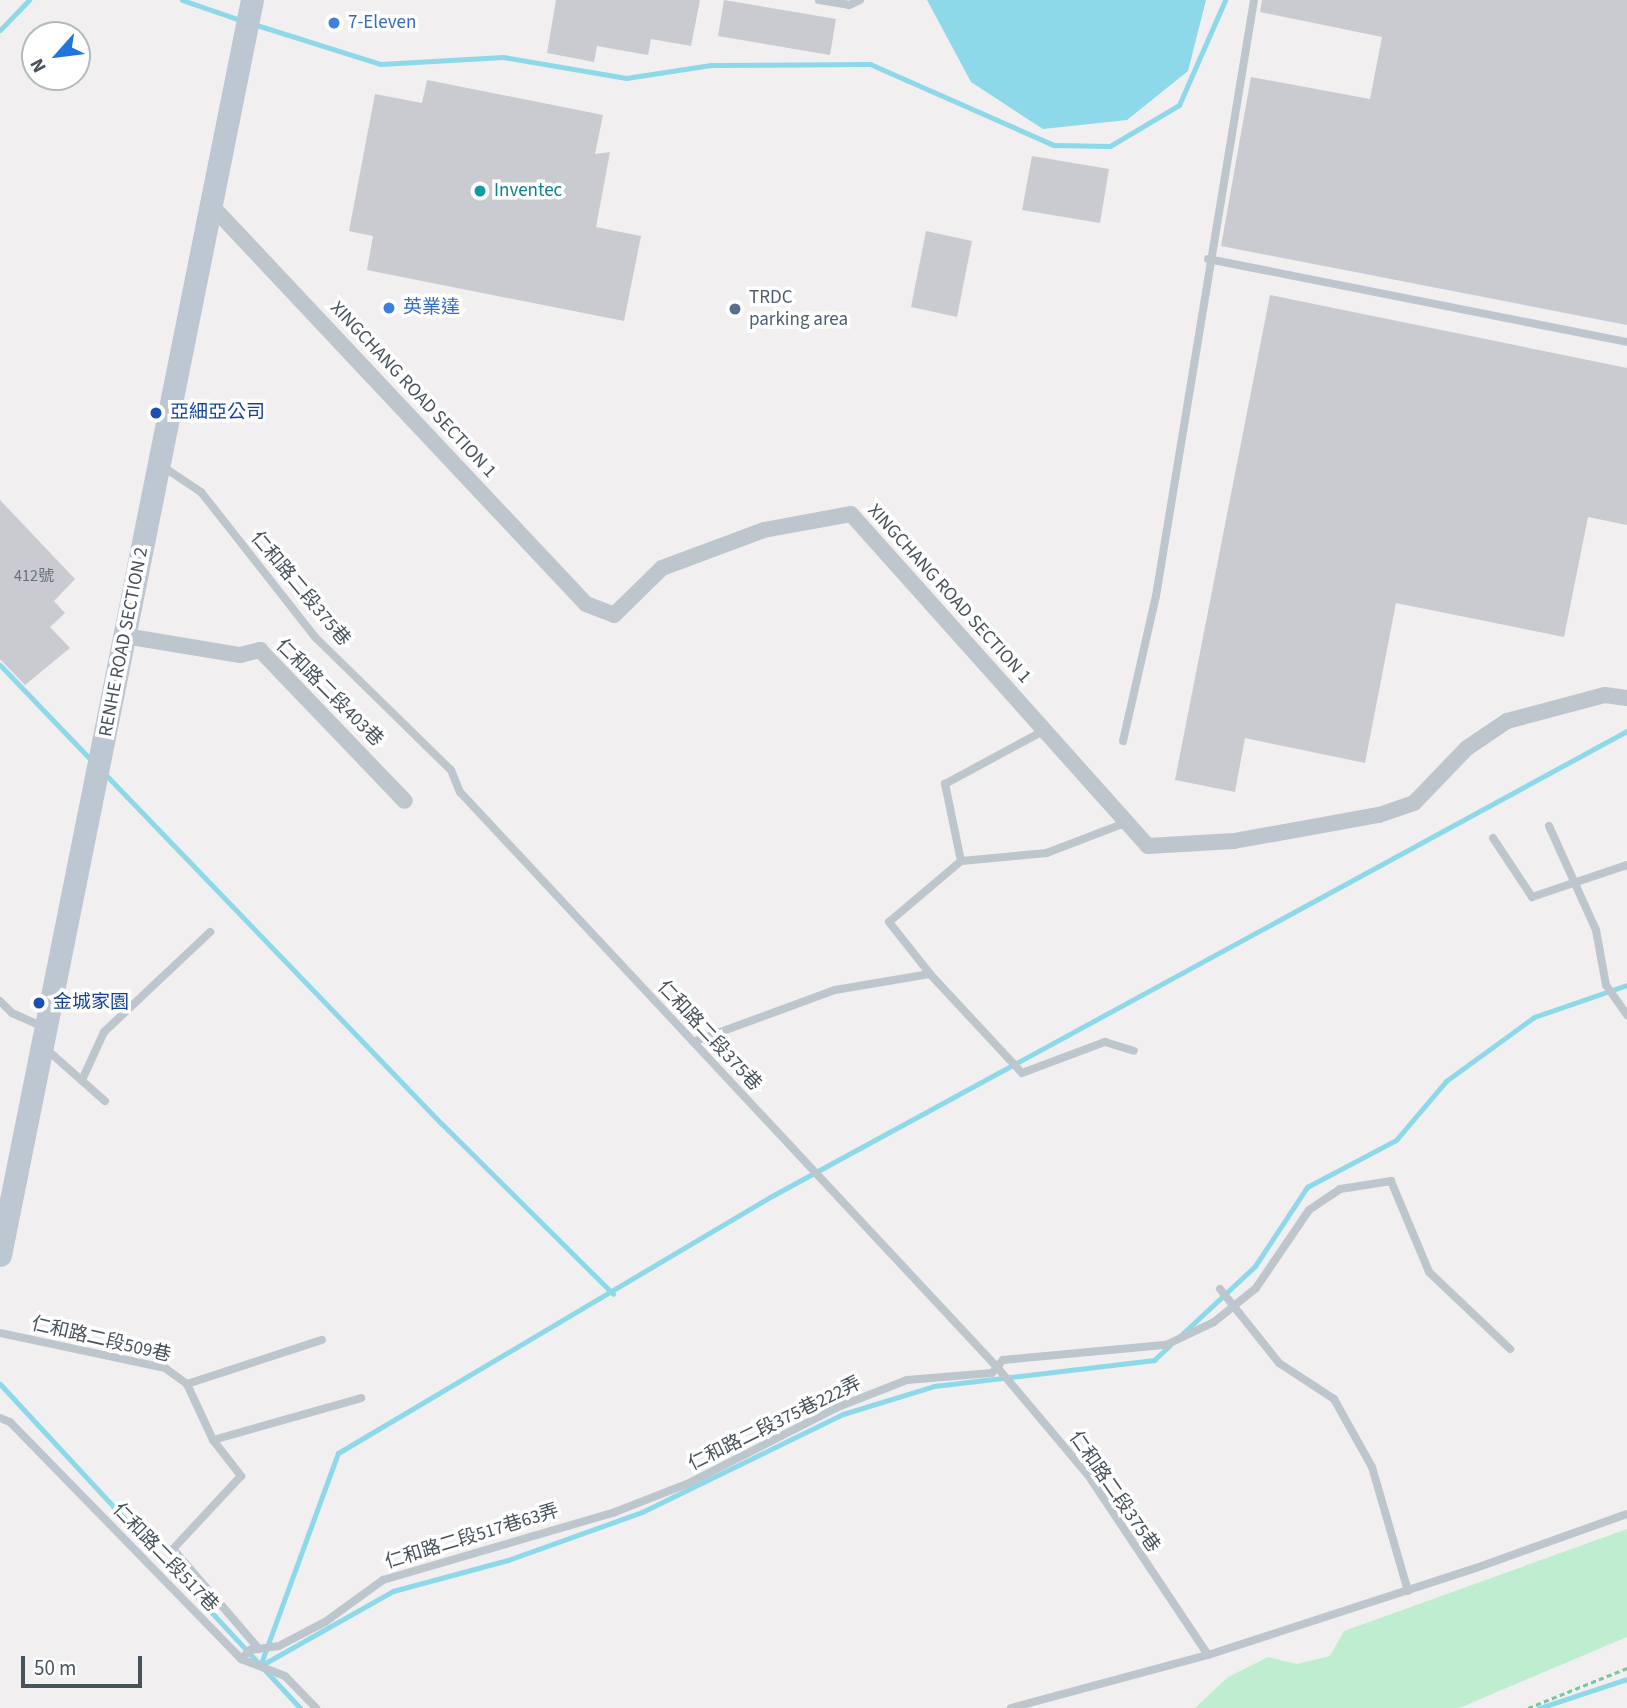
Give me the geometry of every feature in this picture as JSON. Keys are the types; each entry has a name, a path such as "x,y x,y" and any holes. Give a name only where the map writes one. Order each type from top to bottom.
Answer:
{"main road":[{"name":"RENHE ROAD SECTION 2","path":"0,1255 249,9"}],"street":[{"name":"XINGCHANG ROAD SECTION 1","path":"211,205 586,604 614,615 662,568 764,530 850,514 1148,846 1167,848 1234,841 1379,816 1414,803 1474,742 1507,721 1605,695 1627,698"},
{"name":"仁和路二段403巷","path":"125,636 240,654 260,650 405,801"}],"lane":[{"path":"820,0 849,5 860,0"},
{"path":"1123,741 1156,596 1208,259 1254,0"},
{"path":"1208,259 1627,342"},
{"name":"仁和路二段375巷","path":"160,465 201,492 316,638 451,770 460,792 1000,1370 1088,1475 1208,1655"},
{"path":"961,861 945,784 1043,731"},
{"path":"1125,823 1047,853 961,861 889,922 930,974 1022,1073 1105,1042 1134,1051"},
{"path":"1549,826 1572,884 1597,930 1606,985 1627,1015"},
{"path":"1493,838 1532,897 1627,865"},
{"path":"82,1080 104,1032 210,932"},
{"path":"693,1042 835,990 930,974"},
{"path":"0,1001 44,1038 105,1101"},
{"name":"仁和路二段375巷222弄","path":"687,1484 838,1407 907,1380 992,1373 1000,1370 1003,1360 1166,1345 1214,1322 1233,1301 1264,1278 1309,1210 1340,1189 1391,1181 1429,1272 1510,1349"},
{"path":"1220,1289 1233,1301 1279,1363 1334,1399 1372,1467 1408,1591"},
{"name":"仁和路二段509巷","path":"0,1333 165,1368 187,1384 213,1440 241,1476 173,1549 259,1649"},
{"path":"187,1384 322,1340"},
{"path":"213,1440 361,1398"},
{"name":"仁和路二段517巷","path":"0,1418 10,1422 241,1659 285,1676 316,1708"},
{"name":"仁和路二段517巷63弄","path":"241,1659 259,1649 279,1646 313,1628 383,1580 615,1511 687,1484"},
{"path":"1014,1707 1208,1655 1408,1591 1627,1514"}],"path":[{"path":"1528,1708 1627,1668"}],"green space":[{"path":"1627,1529 1627,1637 1459,1708 1195,1708 1228,1677 1268,1657 1297,1664 1330,1656 1344,1631"}],"water":[{"path":"927,0 1206,0 1188,71 1127,120 1043,129 971,82"}],"building":[{"path":"556,0 700,0 691,46 651,39 648,55 597,46 594,62 547,53"},
{"path":"724,0 836,19 830,55 718,36"},
{"path":"1262,0 1627,0 1627,325 1221,246 1251,77 1370,99 1382,37 1260,12"},
{"name":"Inventec","path":"427,80 603,115 595,154 610,152 596,227 641,236 624,321 367,270 373,236 349,231 375,94 422,103"},
{"path":"1032,156 1109,169 1100,223 1022,210"},
{"path":"926,231 972,241 957,317 911,307"},
{"path":"1270,295 1627,368 1627,525 1588,517 1564,637 1396,603 1365,763 1245,738 1235,792 1175,780"},
{"path":"0,500 75,579 54,601 65,613 50,627 70,648 25,685 0,659"}],"waterway":[{"path":"0,30 29,0"},
{"path":"182,0 243,21"},
{"path":"253,24 381,64 503,57 626,78 711,65 870,64 1054,145 1110,146 1179,105 1225,0"},
{"path":"0,665 92,761"},
{"path":"260,1666 338,1453 770,1197 1627,731"},
{"path":"104,773 442,1124 613,1294"},
{"path":"1180,1336 1255,1266 1307,1187 1396,1140 1446,1081 1534,1017 1627,985"},
{"path":"260,1666 393,1591 508,1560 642,1512 843,1414 934,1386 1154,1360 1170,1345"},
{"path":"0,1384 300,1708"},
{"path":"1539,1708 1627,1679"}],"place":[{"name":"7-Eleven","path":"334,23"},
{"name":"Inventec","path":"480,191"},
{"name":"英業達","path":"389,308"},
{"name":"TRDC parking area","path":"735,309"},
{"name":"亞細亞公司","path":"156,413"},
{"name":"金城家園","path":"39,1003"}]}
